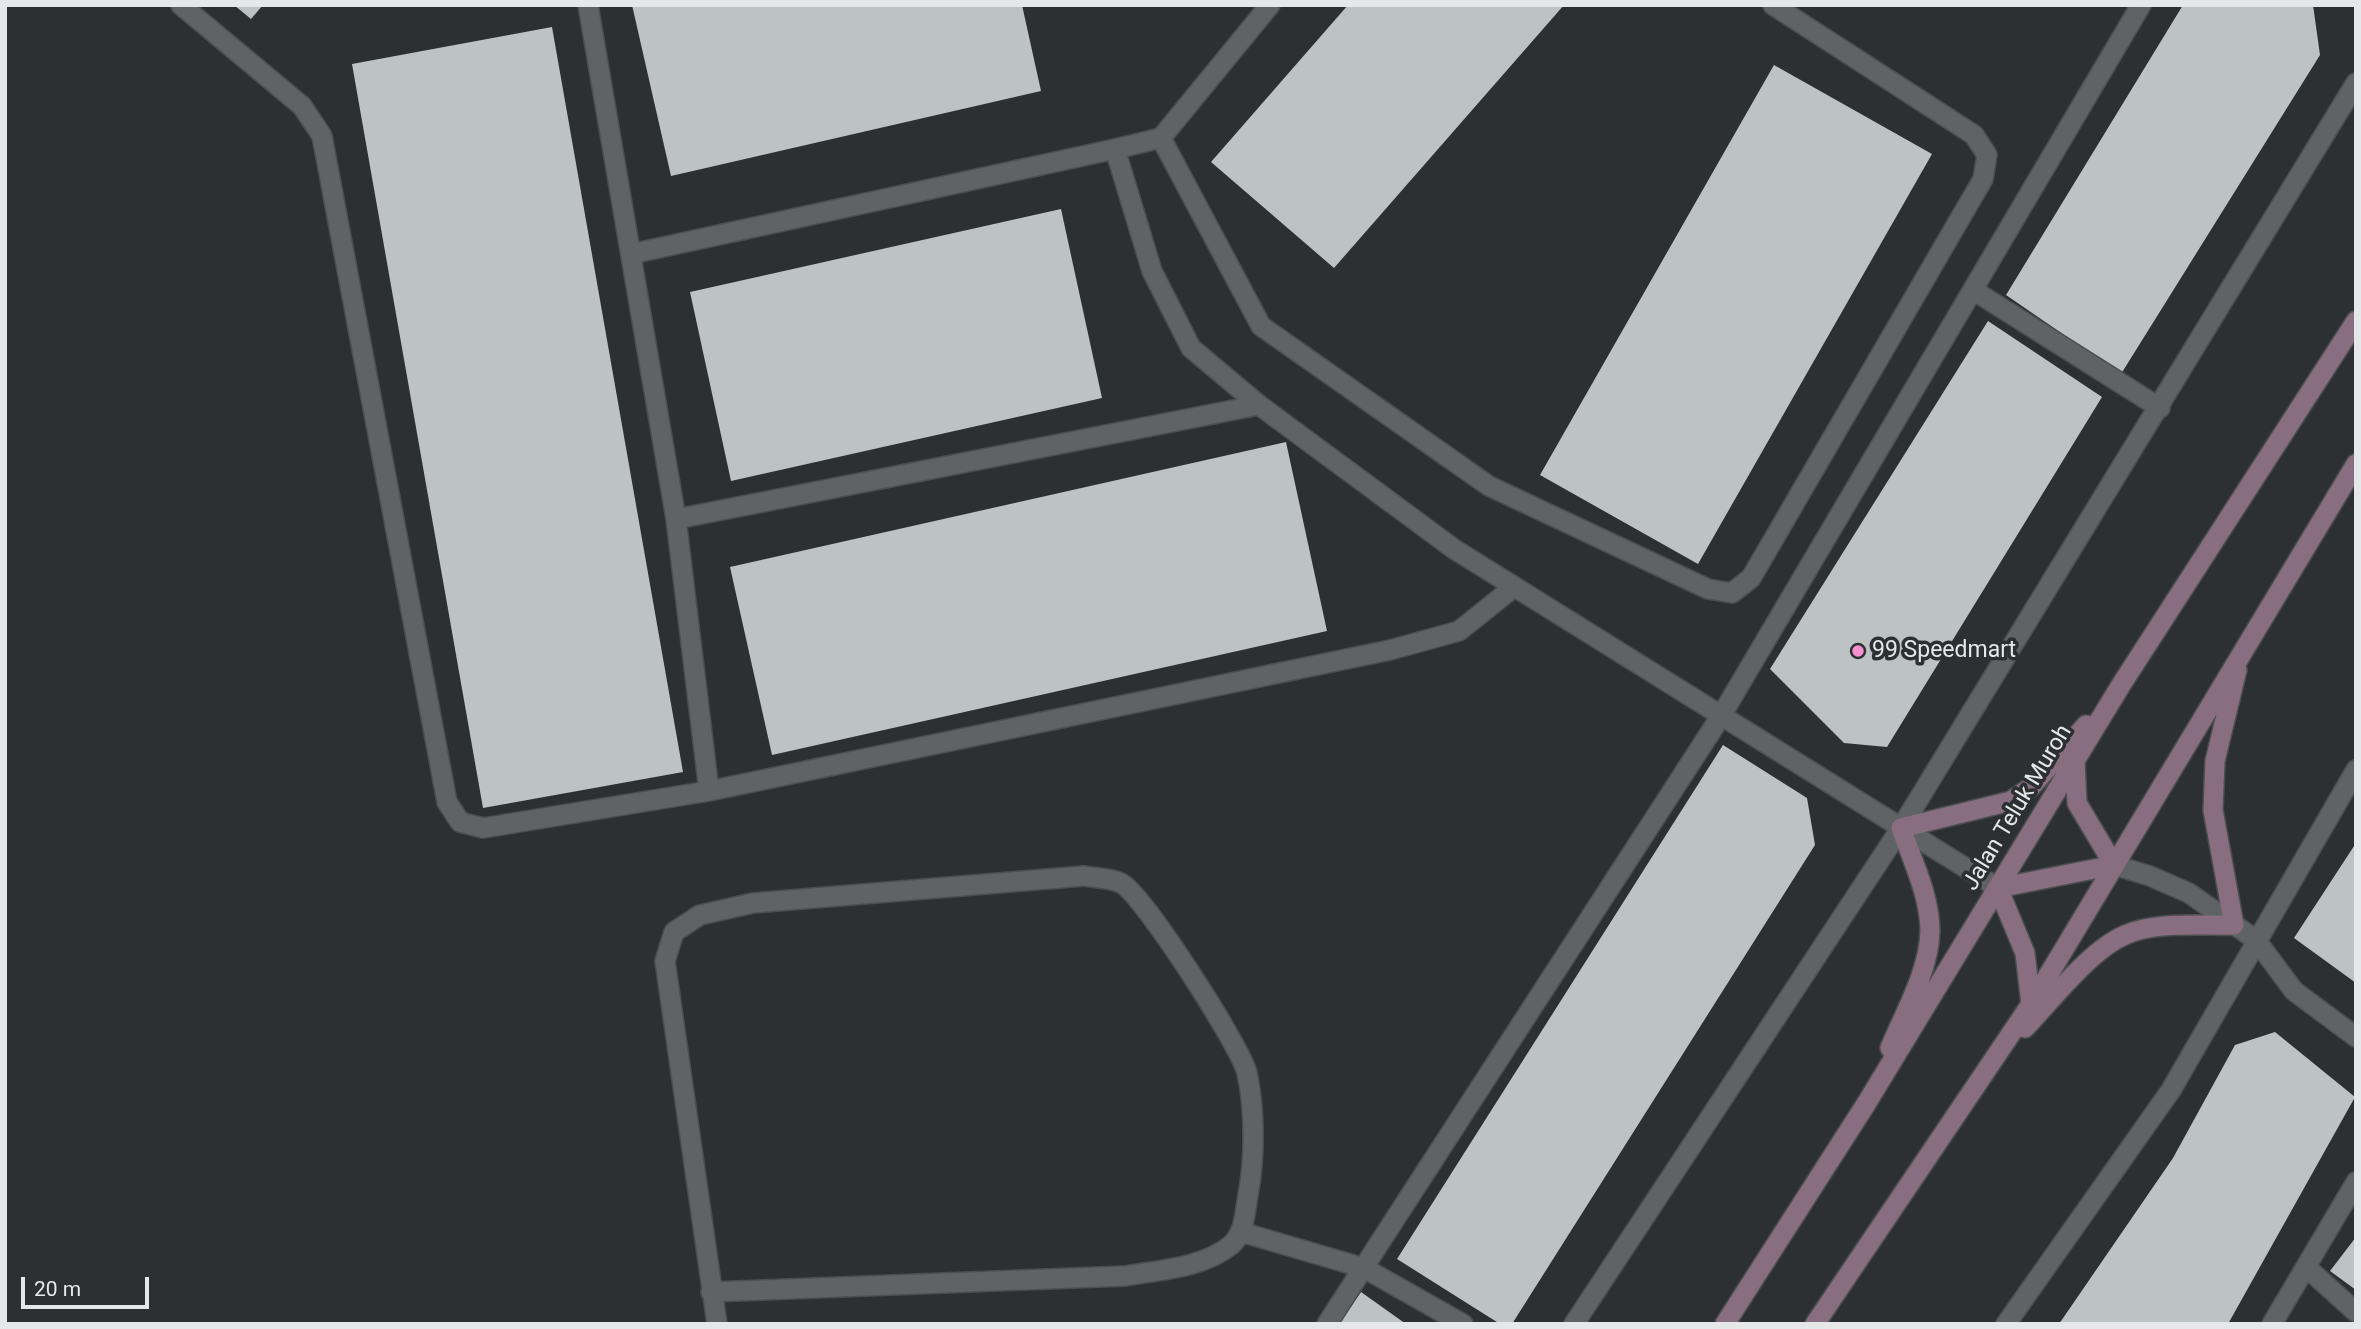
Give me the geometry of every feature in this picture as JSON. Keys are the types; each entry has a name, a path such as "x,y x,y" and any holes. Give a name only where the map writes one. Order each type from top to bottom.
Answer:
{"main road":[{"name":"Jalan Teluk Muroh","path":"1725,1324 1866,1104 2121,685 2356,321"},
{"path":"1815,1324 2031,1004 2242,649 2356,464"},
{"path":"1995,1058 2093,959 2125,935 2158,929 2234,925 2213,810 2215,761 2242,649"},
{"path":"1866,1104 1926,959 1930,931 1926,899 1901,828 2011,801 2031,788 2121,685"},
{"path":"2075,761 2077,803 2114,865"},
{"path":"2031,1004 2025,953 1998,888 2114,865"}],"street":[{"path":"181,5 302,106 322,135 447,802 460,822 483,828 709,791 1390,650 1459,631 1514,587"},
{"path":"588,5 676,519 709,791"},
{"path":"1161,138 1261,326 1489,486 1708,589 1732,593 1751,578 1765,554 1983,178 1987,155 1974,135 1773,5"},
{"path":"1326,1324 1721,716 2141,5"},
{"path":"631,254 1161,138 1266,7"},
{"path":"1574,1324 1901,828 2160,408 2356,83"},
{"path":"1115,149 1152,271 1191,348 1259,405 1454,549 1998,888"},
{"path":"1973,290 2160,408"},
{"path":"676,519 1259,405"},
{"path":"2006,1324 2171,1090 2356,770"},
{"path":"2114,865 2150,876 2189,894 2256,940 2294,991 2356,1037"},
{"path":"712,1292 1125,1276 1184,1266 1210,1257 1232,1244 1241,1231 1251,1179 1246,1071 1190,972 1144,904 1121,883 1084,876 753,903 700,915 674,932 665,961 712,1292 717,1324"},
{"path":"2272,1324 2356,1182"},
{"path":"1241,1231 1364,1268 1463,1324"},
{"path":"2306,1267 2356,1312"}],"building":[{"path":"234,5 263,5 251,19"},
{"path":"632,5 1022,5 1041,91 671,176"},
{"path":"1348,5 1564,5 1334,268 1211,162"},
{"path":"2183,5 2313,5 2320,55 2121,374 2006,295"},
{"path":"552,27 683,772 483,808 352,64"},
{"path":"1774,65 1932,154 1698,564 1540,475"},
{"path":"1061,209 1102,398 731,481 690,292"},
{"path":"1988,321 2102,397 1887,747 1844,743 1770,669"},
{"path":"1286,442 1327,631 772,755 730,567"},
{"path":"1723,745 1807,798 1815,845 1512,1324 1500,1324 1397,1259"},
{"path":"2356,843 2356,983 2294,938"},
{"path":"2275,1032 2355,1097 2228,1324 2059,1324 2173,1158 2235,1045"},
{"path":"2356,1237 2356,1290 2330,1271"},
{"path":"1361,1292 1406,1324 1339,1324"}],"place":[{"name":"99 Speedmart","path":"1858,651"}]}
